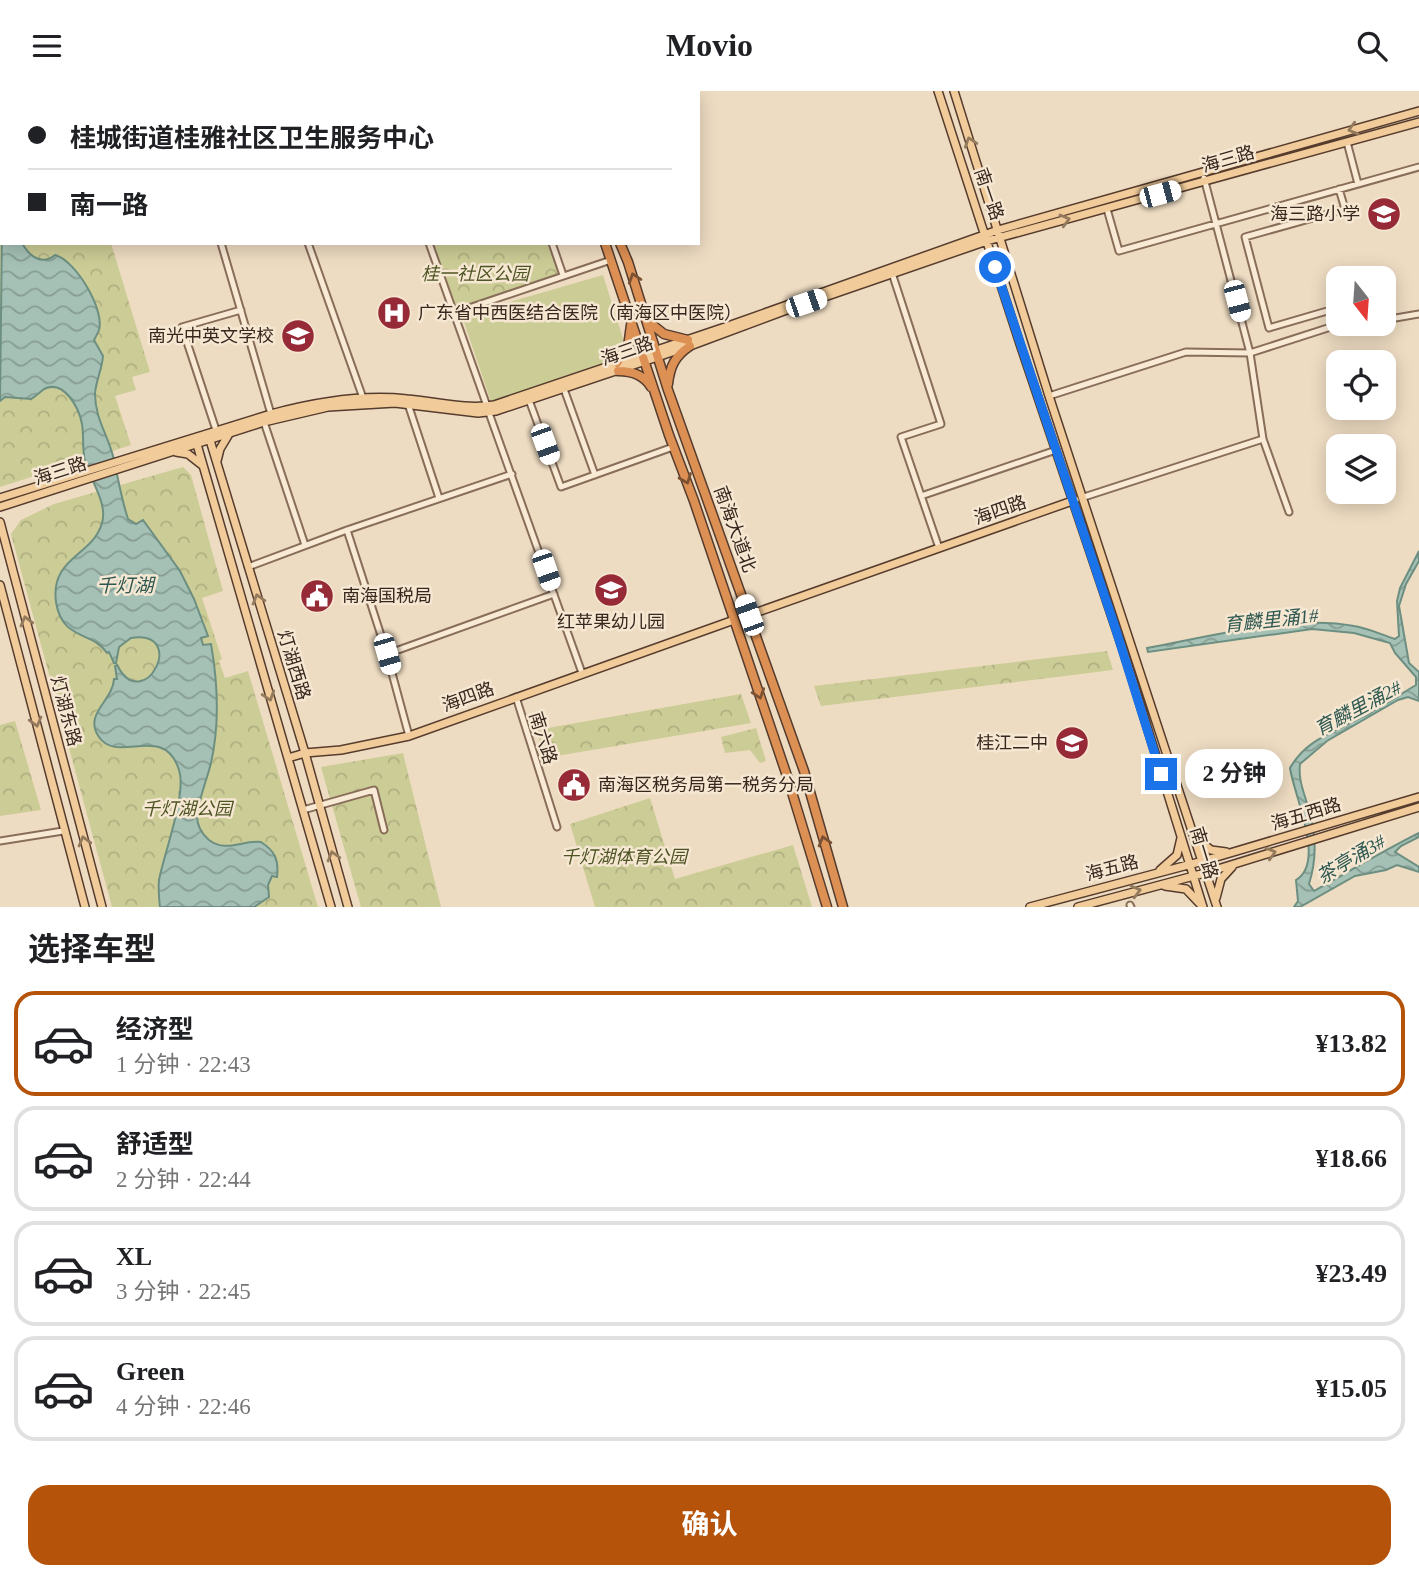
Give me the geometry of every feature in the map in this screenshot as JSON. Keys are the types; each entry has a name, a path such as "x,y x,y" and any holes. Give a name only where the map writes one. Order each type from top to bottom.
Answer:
{"highway":[{"name":"南海大道北","path":"607,245 673,447 694,501 787,776 827,907"},
{"name":"南海大道北","path":"621,245 668,390 804,771 844,907"},
{"path":"646,318 654,329 689,343 677,355 672,365 668,390"},
{"path":"632,322 628,347 615,367 642,377 655,394"}],"main road":[{"name":"南一路","path":"938,91 1074,501 1203,907"},
{"name":"南一路","path":"954,91 1049,395 1216,905"},
{"name":"海三路","path":"689,343 987,237 1202,172 1419,111"},
{"name":"海三路","path":"998,234 1107,209 1419,122"},
{"name":"海三路","path":"209,436 216,431 271,414 319,403 363,398 405,398 488,409 892,274 987,237"},
{"name":"海三路","path":"0,498 209,436 338,405 408,404 488,409 564,389 615,367"},
{"path":"217,461 220,449 230,433"},
{"name":"灯湖西路","path":"209,436 348,907"},
{"name":"海三路","path":"127,462 171,452 196,440"},
{"name":"灯湖西路","path":"196,440 331,907"},
{"path":"171,452 188,454 202,465"},
{"name":"海三路","path":"0,507 84,475"},
{"name":"海四路","path":"749,615 1084,497"},
{"name":"灯湖东路","path":"0,522 102,907"},
{"name":"灯湖东路","path":"0,585 85,907"},
{"name":"海四路","path":"288,758 410,736 734,619"},
{"name":"海五西路","path":"1203,861 1419,797"},
{"name":"海五西路","path":"1078,907 1195,876 1419,807"},
{"path":"1155,873 1177,855 1182,834"},
{"path":"1195,837 1211,850 1230,853"},
{"name":"海五路","path":"1030,907 1203,861"},
{"path":"1216,905 1222,879 1237,863"},
{"path":"1157,885 1186,889 1203,907"}],"street":[{"path":"1347,142 1358,184"},
{"path":"1107,209 1119,251 1419,167"},
{"path":"1202,172 1250,353 1263,439 1289,512"},
{"path":"1326,312 1269,328 1245,237 1345,209 1339,189"},
{"path":"221,245 271,414"},
{"path":"309,245 363,398"},
{"path":"430,245 582,673"},
{"path":"553,245 563,275"},
{"path":"454,313 611,260"},
{"path":"892,274 941,424 901,437 939,548"},
{"path":"216,431 181,327 241,310"},
{"path":"1396,318 1419,314"},
{"path":"1049,395 1186,352 1250,353 1326,329"},
{"path":"564,389 595,475"},
{"path":"529,400 561,487 673,447"},
{"path":"408,404 439,498"},
{"path":"264,422 305,545"},
{"name":"海四路","path":"1084,497 1263,439"},
{"path":"921,496 1056,450"},
{"path":"248,567 346,530 512,474"},
{"path":"346,530 387,654 410,736"},
{"path":"387,654 554,594"},
{"name":"南六路","path":"516,697 557,827"},
{"path":"303,810 374,790 384,830"},
{"path":"0,841 63,831"}],"green space":[{"path":"0,245 112,245 150,372 132,377 136,390 115,396 131,445 0,487"},
{"name":"桂一社区公园","path":"430,245 553,245 563,275 454,313"},
{"path":"603,275 624,342 622,352 616,360 491,402 462,316"},
{"name":"千灯湖公园","path":"183,467 191,475 223,591 202,598 222,659 219,661 225,678 248,671 318,907 112,907 11,534 21,520 54,504"},
{"path":"1107,651 1113,670 821,706 814,686"},
{"path":"741,694 751,723 545,758 536,730"},
{"path":"15,721 41,810 0,816 0,725"},
{"path":"756,728 766,761 760,763 750,750 725,753 721,737"},
{"path":"403,753 441,907 361,907 321,767"},
{"name":"千灯湖体育公园","path":"650,798 675,879 793,845 812,907 595,907 570,824"}],"water":[{"name":"千灯湖","path":"2,245 23,245 36,258 45,260 55,255 63,259 79,275 93,298 100,321 94,340 103,356 95,393 96,402 113,456 128,519 136,524 143,520 180,571 208,636 201,638 203,645 211,644 217,718 211,763 197,811 199,826 209,840 222,846 261,842 270,849 277,861 277,877 272,876 268,885 269,897 254,907 160,907 159,880 178,808 181,781 179,770 172,756 163,749 107,744 99,737 94,721 114,679 117,679 115,666 128,678 139,681 149,677 156,668 159,656 157,646 148,639 131,638 119,647 114,663 109,652 71,629 59,614 56,587 59,575 97,534 103,515 98,492 85,461 80,417 74,403 58,388 44,389 31,399 5,397 0,401"},
{"path":"1419,551 1419,561 1406,584 1399,606 1409,663 1419,672 1419,701 1408,697 1398,700 1327,741 1300,764 1300,770 1314,836 1309,884 1314,891 1419,833 1419,837 1395,852 1419,867 1419,872 1397,865 1355,876 1300,907 1294,907 1298,901 1296,880 1305,871 1308,844 1290,768 1305,749 1416,685 1416,677 1395,653 1390,643 1354,633 1312,629 1148,652 1147,648 1251,628 1305,623 1354,626 1395,639 1399,636 1397,601 1400,588"}],"place":[{"name":"海三路小学","path":"1384,214"},
{"name":"广东省中西医结合医院（南海区中医院）","path":"394,313"},
{"name":"南光中英文学校","path":"298,336"},
{"name":"红苹果幼儿园","path":"611,590"},
{"name":"南海国税局","path":"317,596"},
{"name":"桂江二中","path":"1072,743"},
{"name":"南海区税务局第一税务分局","path":"574,785"}],"route":[{"path":"995,267 1161,774"}],"water label":[{"name":"育麟里涌1#","path":"1271,620"},
{"name":"育麟里涌2#","path":"1358,708"},
{"name":"茶亭涌3#","path":"1351,859"}]}
